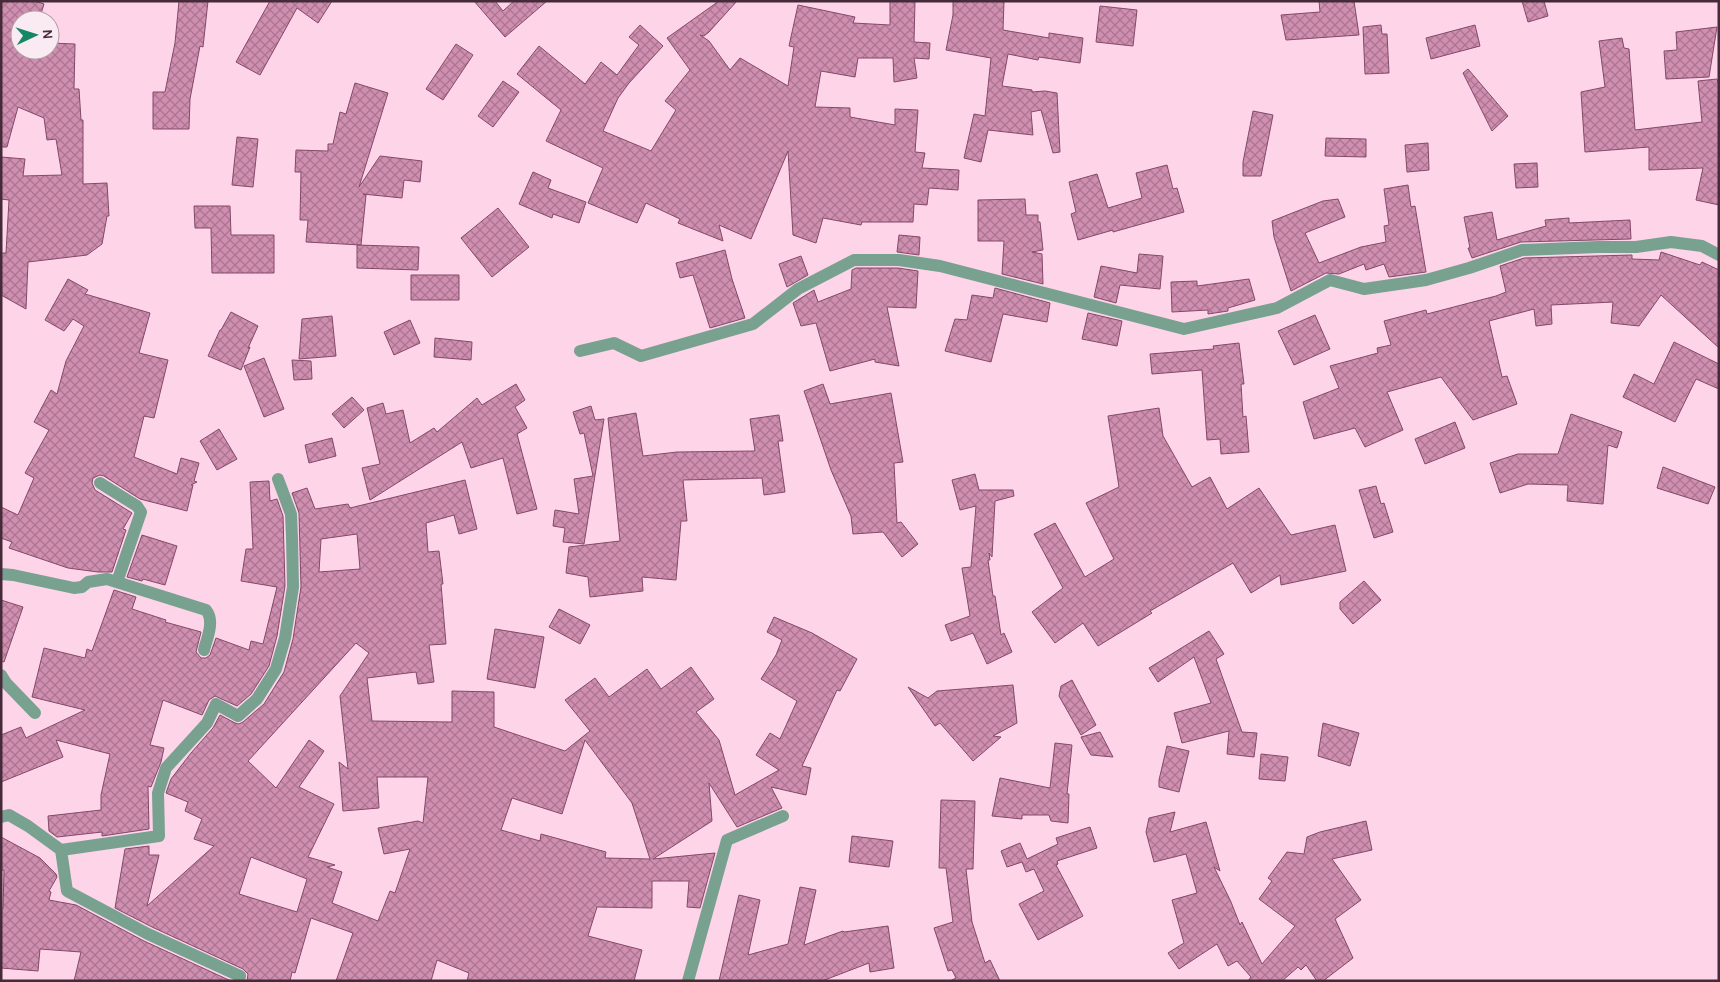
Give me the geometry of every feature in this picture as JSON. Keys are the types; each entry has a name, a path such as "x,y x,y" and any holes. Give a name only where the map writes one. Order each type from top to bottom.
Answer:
{"street":[{"path":"580,351 614,343 641,356 753,324 798,289 854,260 899,260 940,266 1184,329 1278,308 1330,280 1364,289 1426,280 1522,250 1598,246 1636,247 1671,242 1702,246 1719,256"},
{"path":"1,817 9,815 61,850 159,836 158,793 166,768 207,723 216,704 238,716 258,699 276,669 285,638 293,587 291,514 278,479"},
{"path":"100,483 137,506 141,512 117,582"},
{"path":"1,574 74,588 82,587 88,582 107,580 206,610 210,614 211,623 204,650"},
{"path":"1,675 6,683 35,713"},
{"path":"688,981 727,840 782,816"},
{"path":"61,850 67,890 148,934 240,976 239,981"}],"building":[{"path":"1,1 35,1 44,4 42,10 10,10 10,60 60,60 60,43 75,44 74,89 79,89 81,120 83,120 83,184 107,183 109,216 107,216 102,244 87,255 28,262 26,309 1,295 1,253 6,253 9,200 1,199 1,157 25,159 23,176 62,175 56,139 47,140 44,118 18,107 7,147 1,147"},
{"path":"179,1 208,1 203,47 200,46 190,99 189,129 153,129 153,92 165,92 175,43"},
{"path":"270,1 332,1 318,23 297,8 260,75 236,62"},
{"path":"474,1 495,1 503,11 514,1 547,1 505,37"},
{"path":"719,1 737,1 709,32 704,36 700,35 709,41 730,70 740,58 788,86 794,47 789,46 798,5 855,17 853,23 890,25 890,1 915,1 914,42 930,43 929,59 914,58 917,78 894,82 893,58 858,58 855,77 821,71 815,107 850,108 850,117 895,125 895,109 918,110 915,152 925,153 922,168 959,170 958,190 929,188 927,205 914,204 913,222 862,222 861,225 823,218 816,243 793,235 788,151 751,239 719,225 723,241 678,223 680,219 646,203 637,223 588,203 603,168 546,141 561,110 517,74 539,46 585,84 601,62 617,75 639,45 629,37 640,25 663,46 618,98 603,131 651,151 676,110 665,101 690,70 667,38"},
{"path":"953,1 1004,1 1003,30 1049,38 1049,33 1083,38 1080,63 1039,57 1038,60 1008,54 1002,86 1032,90 1032,92 1045,91 1057,93 1060,152 1053,153 1041,110 1031,112 1033,135 988,130 981,162 964,158 974,114 985,116 991,58 946,50 953,15"},
{"path":"1319,1 1354,1 1359,35 1286,40 1281,15 1320,12"},
{"path":"1522,1 1544,1 1548,16 1528,22"},
{"path":"1100,6 1137,10 1133,46 1096,42"},
{"path":"1381,25 1382,34 1387,34 1389,73 1365,74 1363,27"},
{"path":"1475,25 1480,46 1431,59 1426,38"},
{"path":"1717,27 1709,77 1666,79 1664,51 1677,50 1676,32"},
{"path":"1622,38 1624,48 1629,49 1635,130 1702,122 1698,81 1717,79 1719,85 1719,205 1696,200 1703,168 1649,170 1649,147 1585,152 1581,92 1605,87 1599,41"},
{"path":"456,44 473,55 443,100 426,89"},
{"path":"1468,69 1508,116 1492,131 1463,73"},
{"path":"503,81 519,92 493,127 478,116"},
{"path":"355,83 388,93 359,187 380,156 422,161 420,182 404,180 402,198 363,194 366,195 361,245 306,242 308,220 300,220 301,172 295,172 296,150 328,151 328,144 333,144 340,112 346,114"},
{"path":"1253,111 1273,115 1261,176 1243,176 1243,162"},
{"path":"237,137 258,139 253,187 232,185"},
{"path":"1326,138 1366,139 1366,157 1325,156"},
{"path":"1428,143 1429,170 1407,172 1405,145"},
{"path":"1537,163 1538,187 1516,188 1514,164"},
{"path":"1167,165 1173,189 1177,188 1184,212 1078,240 1071,214 1076,212 1069,182 1097,174 1108,208 1142,198 1136,173"},
{"path":"533,172 551,180 548,188 586,202 579,223 553,214 552,218 519,204"},
{"path":"1408,185 1411,207 1415,206 1426,272 1389,277 1384,264 1366,270 1364,264 1339,274 1326,273 1291,291 1274,237 1272,221 1323,201 1338,199 1345,217 1305,233 1319,263 1361,247 1386,242 1384,226 1389,225 1384,189"},
{"path":"1025,199 1026,215 1038,215 1038,222 1040,222 1043,250 1032,252 1042,254 1043,284 1002,274 1004,241 978,241 978,200"},
{"path":"194,206 230,206 231,235 274,235 274,273 212,273 211,228 195,228"},
{"path":"498,208 529,247 492,277 461,238"},
{"path":"1492,212 1497,240 1546,226 1545,220 1569,218 1569,223 1630,220 1631,239 1521,242 1472,258 1468,248 1470,248 1464,217"},
{"path":"899,235 920,237 919,255 897,252"},
{"path":"357,245 419,247 418,270 357,268"},
{"path":"725,250 745,318 710,328 693,275 680,278 676,263"},
{"path":"1661,252 1700,265 1702,262 1719,270 1719,348 1661,295 1639,326 1611,323 1613,302 1551,305 1552,324 1536,326 1534,309 1489,321 1502,377 1507,376 1517,404 1473,420 1441,377 1387,392 1403,430 1365,447 1355,428 1314,439 1303,402 1339,388 1330,366 1378,353 1377,348 1391,345 1384,321 1426,310 1427,314 1506,292 1500,266 1524,258 1632,255 1632,259 1659,260"},
{"path":"1139,254 1163,256 1160,289 1120,285 1116,303 1094,297 1101,266 1137,273"},
{"path":"801,256 808,275 787,287 779,264"},
{"path":"856,268 898,268 918,271 916,308 887,307 899,366 875,362 875,359 830,371 816,323 801,326 793,303 814,290 818,302 851,289 852,270"},
{"path":"411,275 459,275 459,300 411,300"},
{"path":"68,279 88,290 85,294 150,313 139,353 168,360 154,418 144,416 134,457 177,474 181,458 199,463 194,481 197,482 191,485 193,485 187,511 140,499 104,476 100,475 93,478 92,483 95,490 132,513 123,529 126,530 112,572 68,568 9,548 12,542 1,538 1,507 18,515 34,478 25,473 49,430 34,422 51,390 57,394 66,361 84,326 73,319 64,331 45,320"},
{"path":"1249,279 1255,300 1228,308 1228,311 1208,314 1208,310 1172,312 1171,282 1197,281 1197,286"},
{"path":"995,288 1050,303 1047,322 1003,314 991,362 945,351 955,319 967,320 972,295 993,298"},
{"path":"231,312 258,326 241,370 208,356"},
{"path":"1088,313 1122,321 1117,346 1082,339"},
{"path":"1315,315 1330,349 1294,365 1278,331"},
{"path":"332,316 336,356 299,359 302,319"},
{"path":"410,320 420,343 394,355 384,332"},
{"path":"435,338 472,342 471,360 434,357"},
{"path":"1674,342 1719,364 1719,389 1696,379 1675,422 1623,397 1634,374 1654,384"},
{"path":"1239,343 1244,384 1241,384 1243,417 1246,416 1249,452 1221,454 1220,439 1207,440 1202,370 1152,374 1150,354 1214,349 1213,346"},
{"path":"264,358 284,409 264,417 244,366"},
{"path":"292,360 311,361 312,379 294,380"},
{"path":"516,384 525,400 515,407 527,428 517,434 537,509 517,514 503,458 471,468 462,442 370,500 362,468 380,464 367,408 383,403 386,414 403,410 410,443 434,428 437,432 477,398 482,405"},
{"path":"823,384 830,404 891,393 903,462 894,463 897,523 901,522 918,544 902,557 883,532 853,534 851,516 831,470 804,391"},
{"path":"352,397 364,410 344,428 332,414"},
{"path":"591,406 595,420 604,419 584,544 563,542 565,528 553,526 555,510 579,514 574,479 593,476 584,433 580,434 573,412"},
{"path":"1159,408 1163,436 1192,487 1210,477 1227,509 1259,488 1291,535 1335,525 1346,571 1281,585 1280,575 1251,593 1233,563 1150,611 1152,613 1098,646 1083,623 1055,643 1032,612 1063,588 1034,534 1055,523 1085,577 1114,559 1086,503 1119,487 1108,416"},
{"path":"636,413 643,456 677,452 755,451 750,419 779,415 783,441 778,441 785,492 764,495 762,478 683,480 687,521 681,521 676,580 642,577 643,591 590,597 588,577 566,573 569,547 620,541 608,418"},
{"path":"1571,414 1622,432 1617,448 1608,445 1603,504 1567,501 1568,485 1528,484 1500,493 1490,463 1518,454 1558,454"},
{"path":"1455,422 1465,448 1425,464 1415,439"},
{"path":"219,429 237,459 217,470 200,441"},
{"path":"332,438 336,456 309,463 305,445"},
{"path":"1663,467 1715,487 1708,504 1657,488"},
{"path":"975,474 979,490 1013,490 1014,496 995,501 992,557 989,553 990,560 988,560 1001,635 1004,633 1012,652 987,664 973,633 951,641 945,625 970,616 962,568 971,567 976,506 960,510 952,480"},
{"path":"465,480 477,529 459,534 454,515 426,523 428,552 439,551 443,584 441,584 446,644 429,645 434,682 418,684 416,672 367,678 372,721 452,722 452,691 494,692 494,727 565,751 590,731 565,700 595,678 609,697 647,669 661,689 691,667 714,699 696,712 719,740 735,795 779,770 756,755 770,733 780,739 797,701 761,679 776,655 782,640 767,632 774,617 812,633 857,659 840,691 837,690 802,766 811,768 806,795 771,787 782,808 737,827 709,783 712,821 653,859 715,853 700,908 687,907 689,881 652,881 652,908 597,907 588,936 642,950 634,981 467,981 469,973 437,960 431,981 336,981 353,933 311,918 295,973 292,972 290,981 247,981 248,974 243,969 115,908 125,849 149,846 149,855 159,855 147,906 214,846 194,839 202,819 185,811 188,802 166,793 171,779 213,728 220,715 235,723 243,722 264,704 284,672 293,639 301,587 299,513 292,493 307,488 315,509 348,504 350,508","holes":["357,534 360,569 319,572 321,539","356,643 369,653 340,696 348,769 339,762 343,811 379,808 377,777 428,777 423,823 418,821 378,828 384,854 410,849 395,893 390,891 378,921 332,903 342,872 327,867 335,865 308,857 334,804 299,787 324,751 309,740 276,788 248,761","585,740 632,803 650,859 605,858 606,852 541,834 540,841 501,830 512,798 562,814","251,857 307,879 297,912 239,894"]},
{"path":"269,481 270,501 277,499 283,516 285,586 277,636 269,666 251,694 237,706 215,696 209,700 202,715 163,700 150,745 164,748 161,762 151,787 148,786 149,829 102,836 102,832 57,837 49,831 48,816 101,810 101,795 110,754 56,740 63,757 1,782 1,735 21,727 26,738 85,710 32,697 44,648 85,658 87,649 92,651 114,590 136,597 132,609 166,620 165,622 201,632 196,652 201,658 206,658 210,655 216,638 249,650 251,641 263,644 277,587 241,581 246,549 253,549 250,482"},
{"path":"1376,486 1381,504 1384,503 1393,532 1374,538 1359,490"},
{"path":"142,535 177,546 165,585 127,577"},
{"path":"1364,581 1381,600 1353,624 1340,609 1340,602"},
{"path":"1,600 23,607 4,662 1,661"},
{"path":"559,609 590,625 580,644 549,627"},
{"path":"495,629 544,637 535,688 487,679"},
{"path":"1209,631 1224,654 1216,659 1242,732 1257,733 1254,757 1227,754 1229,731 1182,743 1174,713 1211,703 1194,657 1158,682 1149,668"},
{"path":"1072,680 1096,725 1081,735 1059,696 1061,686"},
{"path":"1013,685 1017,723 993,736 1001,737 973,761 940,723 935,726 908,687 928,698 937,691"},
{"path":"1323,723 1359,733 1350,766 1318,756"},
{"path":"1100,732 1113,757 1091,755 1081,737"},
{"path":"1055,743 1072,745 1067,794 1069,794 1068,823 1051,821 1049,815 1022,815 1022,819 992,816 1000,778 1050,788"},
{"path":"1167,746 1189,751 1179,792 1159,787"},
{"path":"1261,754 1288,757 1285,781 1259,779"},
{"path":"941,800 975,801 973,869 966,869 972,922 985,963 990,960 1000,981 950,981 956,978 952,970 948,971 934,928 953,922 946,868 939,868"},
{"path":"1175,812 1170,832 1206,822 1220,871 1214,867 1240,925 1242,922 1262,964 1295,926 1259,899 1272,881 1268,878 1287,852 1304,854 1307,837 1366,821 1372,850 1332,859 1361,900 1335,919 1353,958 1323,981 1317,981 1306,965 1301,970 1298,967 1282,981 1248,981 1251,977 1237,961 1228,966 1217,944 1179,969 1168,953 1184,943 1172,900 1197,893 1186,854 1154,862 1146,832 1149,818"},
{"path":"1090,827 1097,848 1057,861 1058,864 1056,865 1083,916 1038,940 1019,904 1044,891 1034,869 1026,872 1022,862 1007,867 1001,851 1020,843 1027,859 1058,844 1056,838"},
{"path":"852,836 893,841 889,867 849,862"},
{"path":"1,837 40,858 56,874 57,877 49,891 51,892 49,900 76,905 144,941 231,981 74,981 81,952 40,949 38,971 1,968 1,909 3,909 4,870 1,870"},
{"path":"800,887 816,890 804,945 843,931 888,926 894,968 870,972 869,963 822,981 719,981 739,895 760,900 748,955 788,944"}]}
